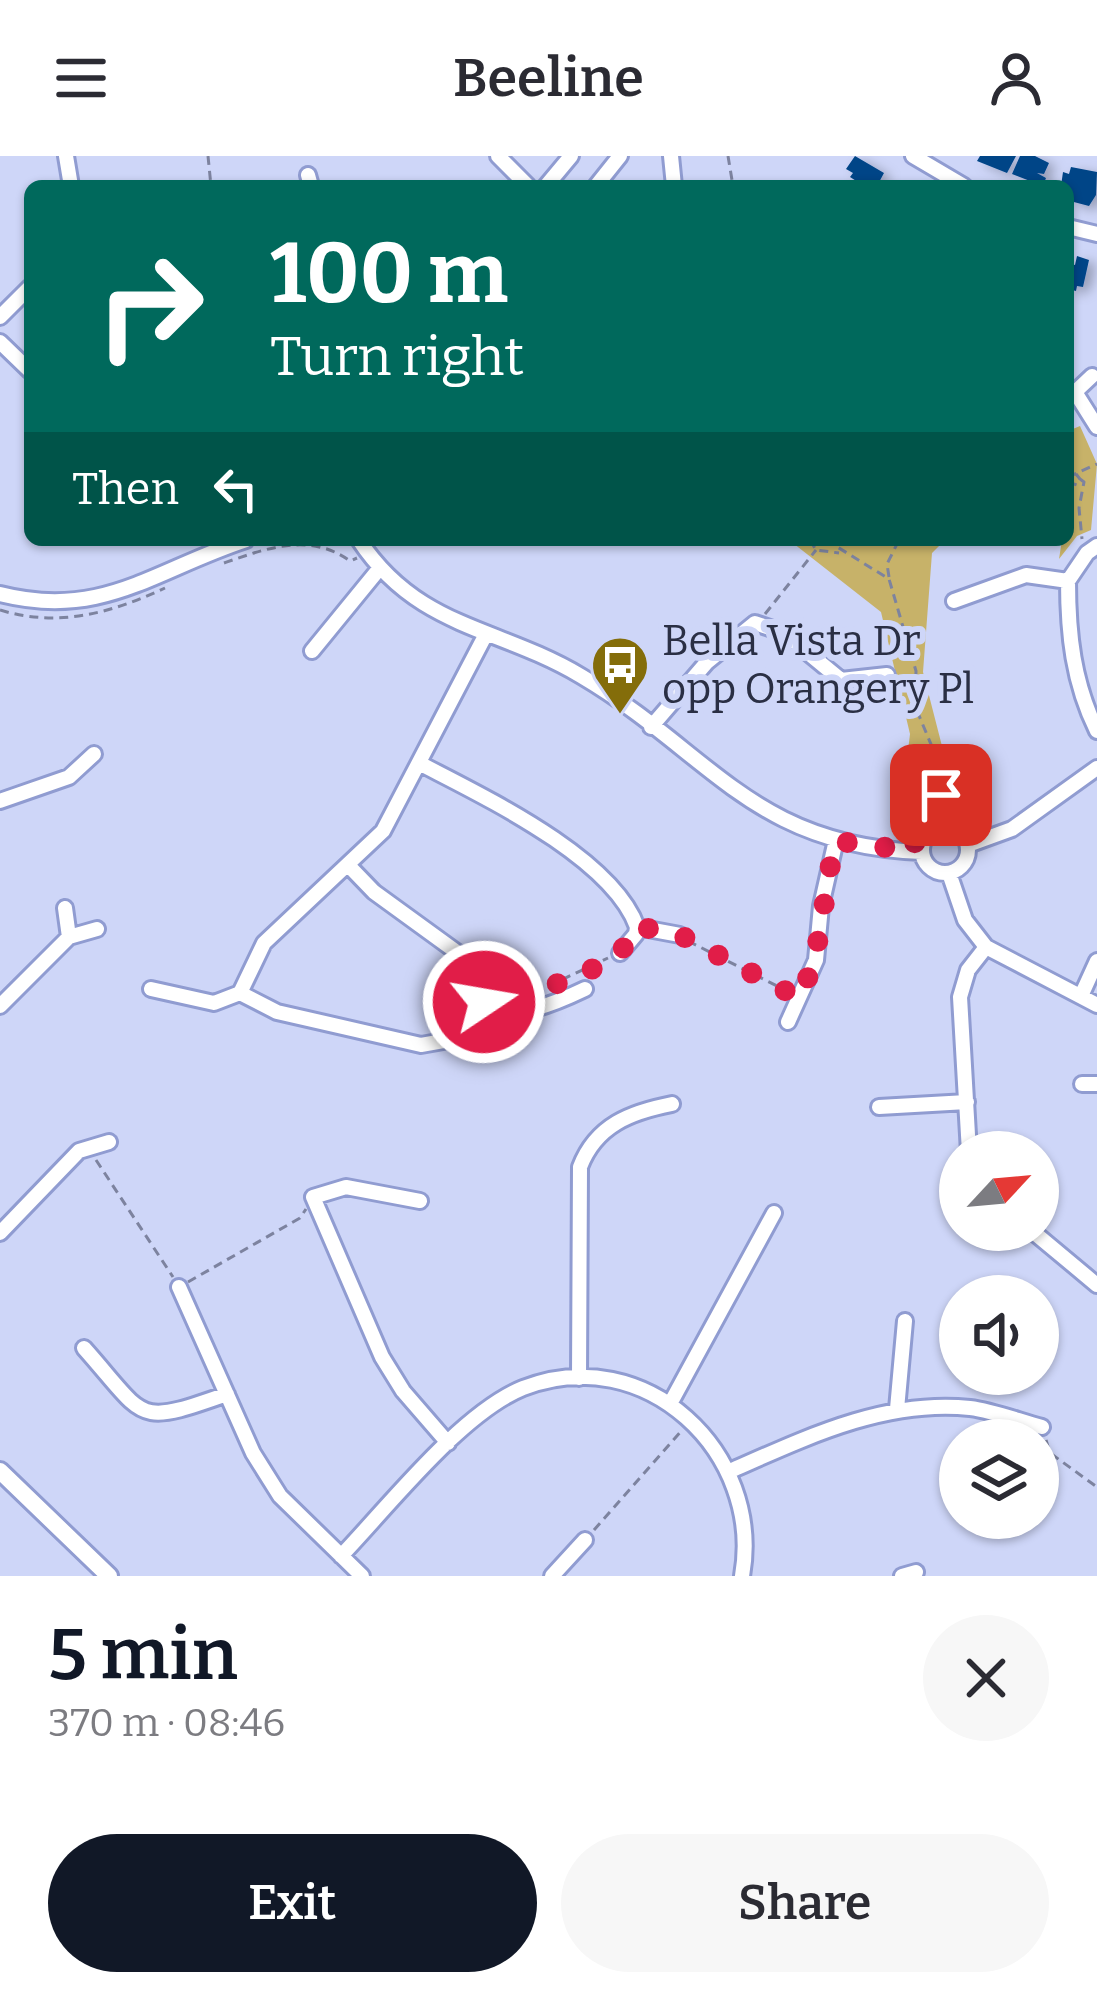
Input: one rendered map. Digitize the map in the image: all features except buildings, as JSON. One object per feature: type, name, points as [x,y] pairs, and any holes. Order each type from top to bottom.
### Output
[{"type":"main road","points":[[0,1471],[109,1576]]},
{"type":"street","points":[[498,156],[522,180]]},
{"type":"street","points":[[551,180],[571,156]]},
{"type":"street","points":[[601,180],[620,156]]},
{"type":"street","points":[[913,156],[949,180]]},
{"type":"street","points":[[0,317],[24,292]]},
{"type":"street","points":[[0,342],[24,365]]},
{"type":"street","points":[[1074,390],[1092,376]]},
{"type":"street","points":[[1074,394],[1097,427]]},
{"type":"street","points":[[363,546],[379,569],[420,604],[574,672],[760,808],[836,841],[918,852],[932,869],[949,873],[964,864],[968,845],[958,831],[941,827],[926,837],[918,852]]},
{"type":"street","points":[[1095,547],[1068,581],[1070,648],[1097,731]]},
{"type":"street","points":[[0,594],[62,604],[93,600],[198,548]]},
{"type":"street","points":[[306,627],[316,644],[379,569]]},
{"type":"street","points":[[954,601],[1026,575],[1068,581]]},
{"type":"street","points":[[651,727],[707,662],[755,623],[784,633],[841,680],[886,675]]},
{"type":"street","points":[[152,989],[214,1003],[239,993],[264,943],[382,831],[486,634]]},
{"type":"street","points":[[0,801],[69,776],[94,754]]},
{"type":"street","points":[[419,763],[537,827],[611,886],[637,926],[620,953]]},
{"type":"street","points":[[968,845],[1012,830],[1097,768]]},
{"type":"street","points":[[788,1022],[816,960],[821,907],[836,841]]},
{"type":"street","points":[[239,993],[277,1012],[421,1045],[456,1036],[482,1005],[485,985],[475,963],[374,892],[348,865]]},
{"type":"street","points":[[949,873],[965,920],[986,946],[1097,1005]]},
{"type":"street","points":[[64,908],[69,938]]},
{"type":"street","points":[[637,926],[680,935]]},
{"type":"street","points":[[0,1006],[69,938],[97,929]]},
{"type":"street","points":[[968,1131],[960,997],[968,970],[986,946]]},
{"type":"street","points":[[1081,996],[1097,961]]},
{"type":"street","points":[[482,1005],[500,1014],[555,1003],[585,989]]},
{"type":"street","points":[[879,1107],[967,1102]]},
{"type":"street","points":[[579,1378],[580,1167],[588,1146],[607,1127],[641,1111],[672,1104]]},
{"type":"street","points":[[0,1233],[79,1151],[101,1145]]},
{"type":"street","points":[[420,1201],[346,1187],[313,1197],[382,1358],[403,1391],[448,1443]]},
{"type":"street","points":[[670,1404],[774,1214]]},
{"type":"street","points":[[1056,1251],[1097,1285]]},
{"type":"street","points":[[179,1287],[253,1453],[280,1496],[362,1576]]},
{"type":"street","points":[[897,1409],[905,1321]]},
{"type":"street","points":[[84,1348],[139,1409],[152,1415],[170,1414],[227,1394]]},
{"type":"street","points":[[341,1556],[448,1443],[494,1403],[526,1387],[579,1378],[620,1382],[670,1404],[691,1421],[730,1471],[745,1525],[748,1575]]},
{"type":"street","points":[[730,1471],[814,1434],[897,1409],[970,1408],[1012,1419]]},
{"type":"street","points":[[553,1576],[585,1540]]},
{"type":"path","points":[[1095,547],[1082,539],[1080,491],[1084,487],[1075,473],[1097,464]]},
{"type":"path","points":[[1074,484],[1080,479]]},
{"type":"path","points":[[223,563],[290,546]]},
{"type":"path","points":[[324,546],[355,560]]},
{"type":"path","points":[[814,546],[816,550]]},
{"type":"path","points":[[834,546],[889,579]]},
{"type":"path","points":[[896,546],[886,564],[916,671],[915,706],[938,761],[941,795],[917,818],[918,852]]},
{"type":"path","points":[[816,550],[843,553]]},
{"type":"path","points":[[755,623],[816,550]]},
{"type":"path","points":[[871,567],[886,564]]},
{"type":"path","points":[[0,610],[40,619],[98,614],[163,589]]},
{"type":"path","points":[[680,935],[799,998]]},
{"type":"path","points":[[482,1005],[527,996],[620,953]]},
{"type":"path","points":[[101,1145],[96,1162],[179,1287],[300,1218],[313,1197]]},
{"type":"path","points":[[585,1540],[691,1421]]},
{"type":"path","points":[[1059,1460],[1097,1487]]},
{"type":"shaded area","points":[[1080,426],[1097,464],[1091,530],[1074,540],[1074,428]]},
{"type":"shaded area","points":[[797,546],[939,546],[932,553],[923,672],[962,824],[937,821],[898,835],[910,734],[881,612]]},
{"type":"place","name":"Bella Vista Dr opp Orangery Pl","points":[[620,716]]},
{"type":"route","points":[[484,1002],[527,996],[593,968],[620,953],[637,926],[680,935],[799,998],[816,960],[824,889],[836,841],[914,851],[917,818],[941,795]]}]
